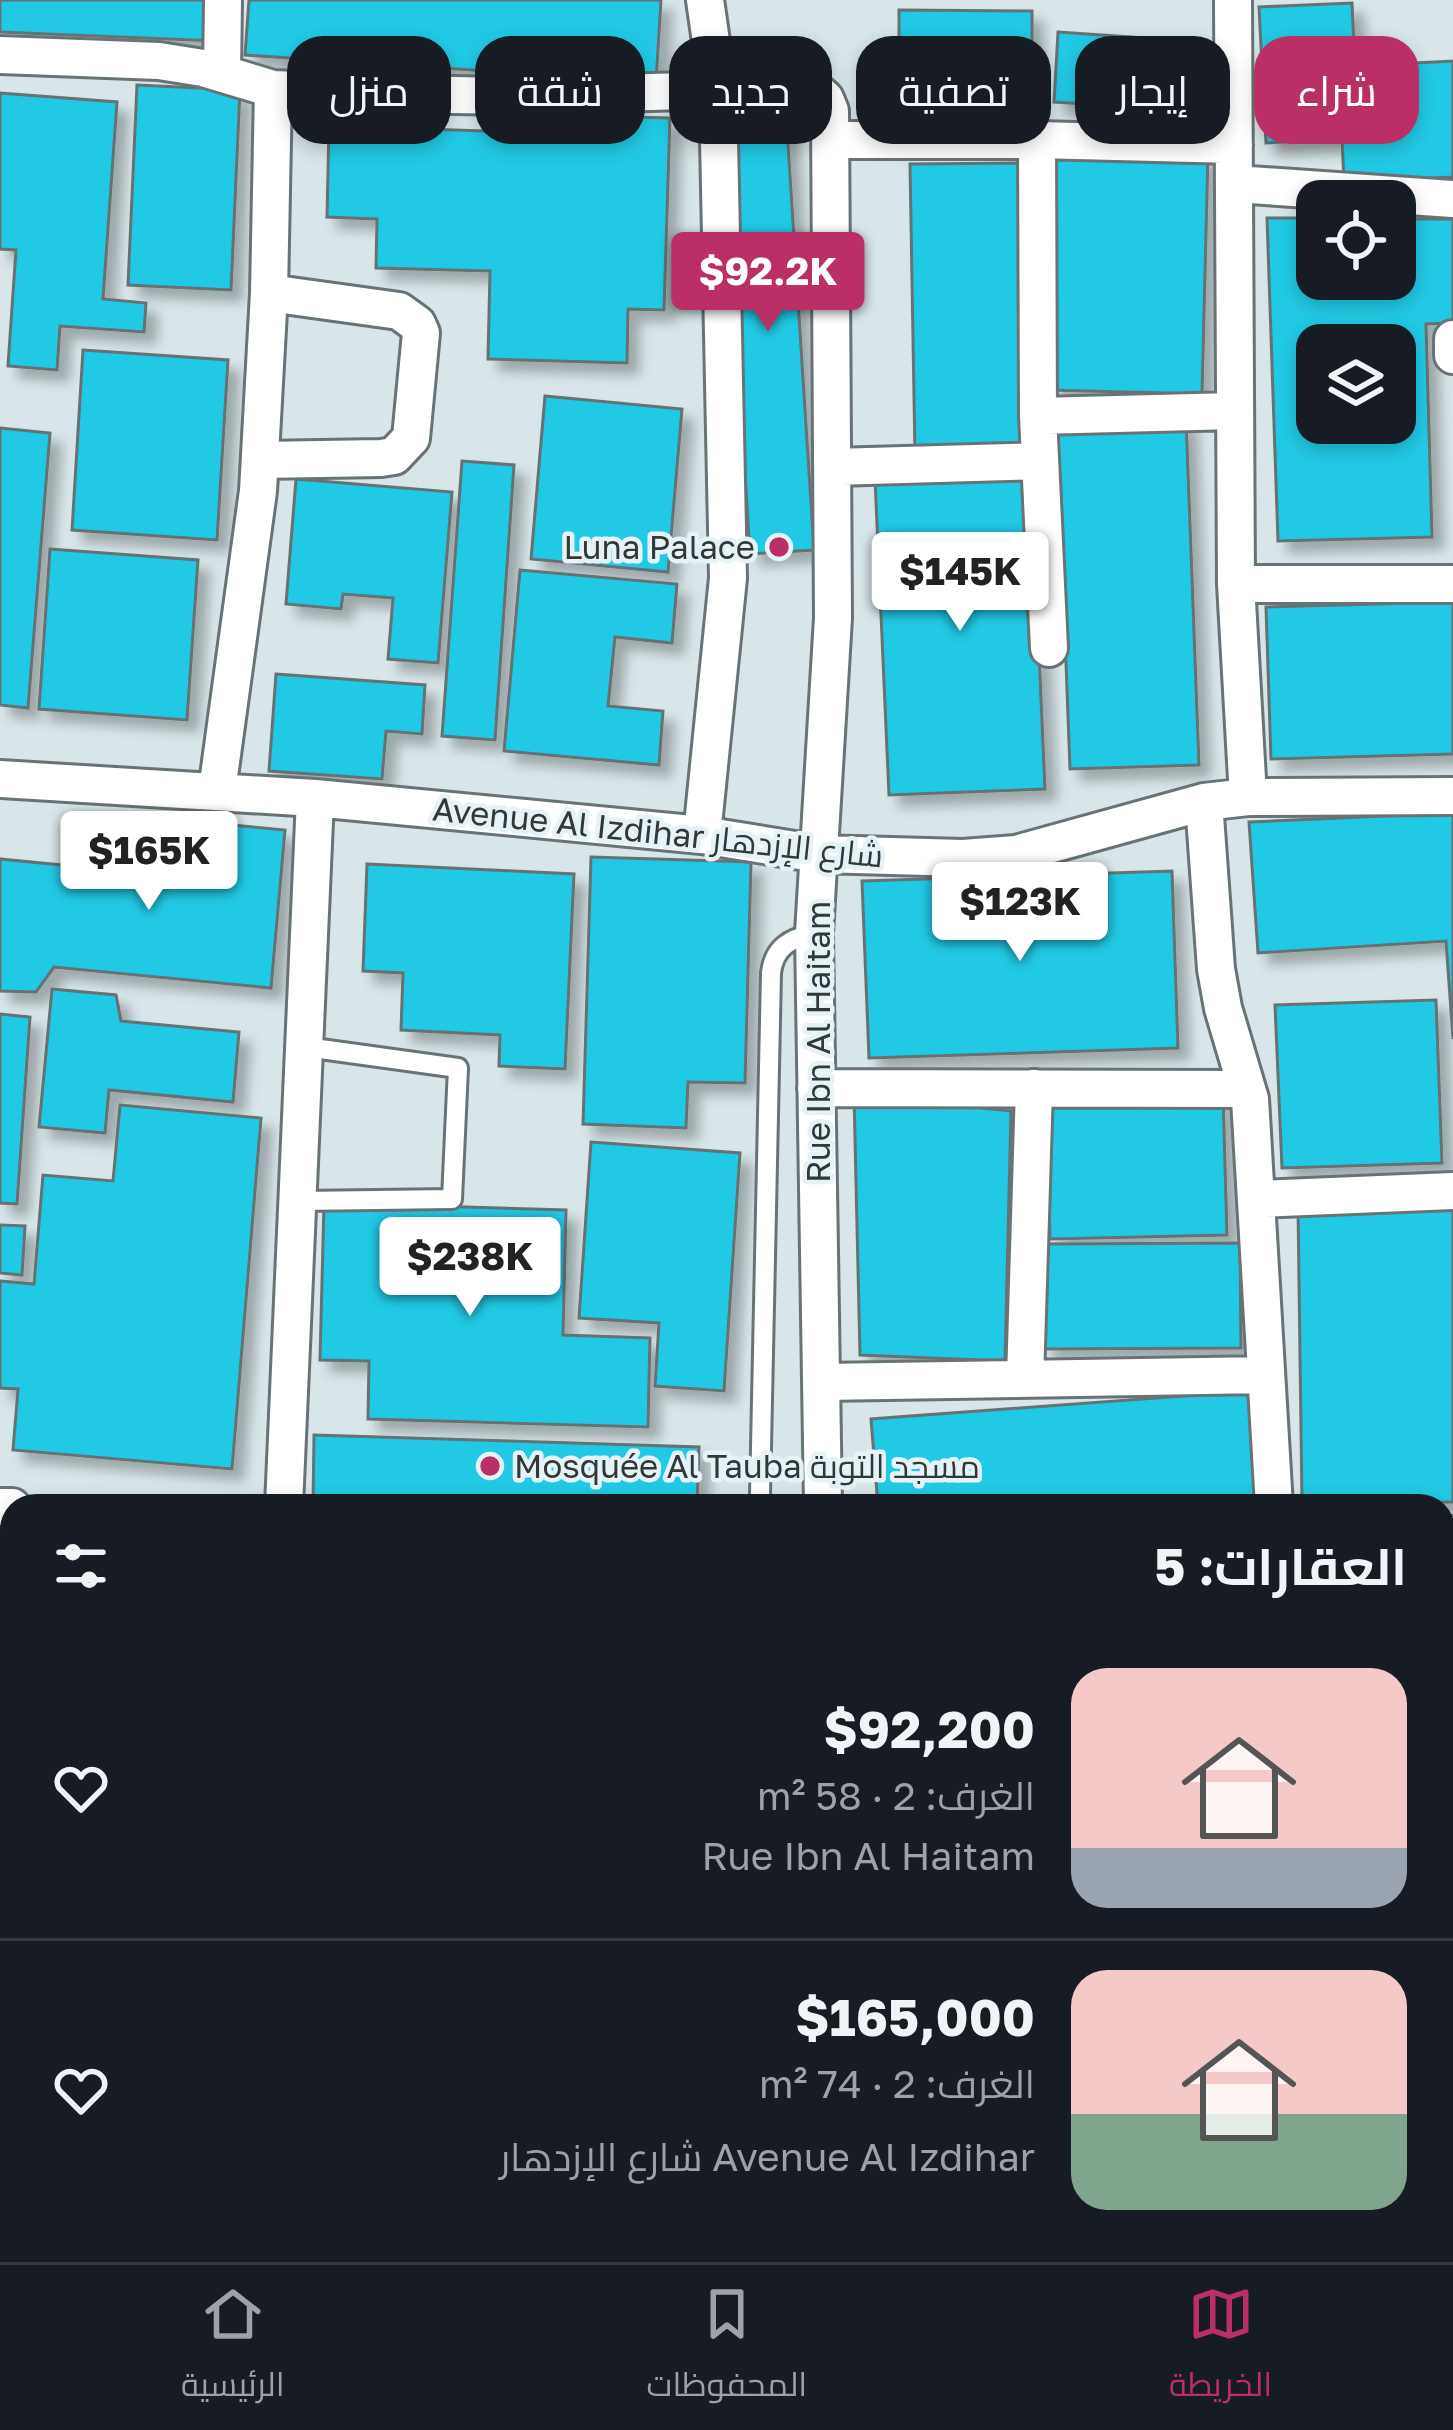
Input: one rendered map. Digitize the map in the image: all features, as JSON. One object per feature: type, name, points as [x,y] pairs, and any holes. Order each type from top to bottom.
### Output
[{"type":"street","points":[[222,73],[223,0]]},
{"type":"street","points":[[705,0],[710,36]]},
{"type":"street","points":[[1233,0],[1236,584],[1248,796]]},
{"type":"street","points":[[0,55],[159,61],[273,89],[454,96],[669,91]]},
{"type":"street","points":[[217,791],[250,566],[260,460],[273,89]]},
{"type":"street","points":[[1051,140],[1234,145]]},
{"type":"street","points":[[702,835],[728,578],[719,144]]},
{"type":"street","name":"Rue Ibn Al Haitam","points":[[823,1494],[814,933],[831,687],[831,144]]},
{"type":"street","points":[[1037,144],[1038,416],[1048,648]]},
{"type":"street","points":[[1235,184],[1453,199]]},
{"type":"street","points":[[260,460],[381,458],[405,448],[411,438],[421,333],[399,311],[269,293]]},
{"type":"street","points":[[1453,339],[1453,355]]},
{"type":"street","points":[[1038,416],[1235,411]]},
{"type":"street","points":[[833,467],[1040,461]]},
{"type":"street","points":[[1236,584],[1453,584]]},
{"type":"street","name":"Avenue Al Izdihar شارع الإزدهار","points":[[0,779],[315,798],[702,835],[819,854],[963,859],[1016,854],[1204,802],[1248,796],[1453,796]]},
{"type":"street","points":[[285,1494],[315,798]]},
{"type":"street","points":[[1204,802],[1216,969],[1247,1088],[1273,1494]]},
{"type":"street","points":[[816,1088],[1247,1088]]},
{"type":"street","points":[[1025,1379],[1034,1088]]},
{"type":"street","points":[[1256,1199],[1453,1191]]},
{"type":"street","points":[[822,1382],[1266,1375]]},
{"type":"lane","points":[[760,1494],[773,960],[784,944],[814,933]]},
{"type":"lane","points":[[300,1201],[452,1199],[458,1068],[306,1047]]},
{"type":"building","points":[[0,0],[218,0],[217,41],[0,32]]},
{"type":"building","points":[[249,0],[661,0],[656,82],[645,81],[645,36],[475,36],[475,70],[451,69],[451,36],[287,36],[287,58],[245,55]]},
{"type":"building","points":[[1352,3],[1354,36],[1260,36],[1259,7]]},
{"type":"building","points":[[899,10],[1032,11],[1032,36],[899,36]]},
{"type":"building","points":[[1058,32],[1116,36],[1075,36],[1075,103],[1054,102]]},
{"type":"building","points":[[1453,61],[1453,177],[1344,180],[1342,144],[1419,144],[1419,63]]},
{"type":"building","points":[[137,85],[240,90],[231,290],[128,285]]},
{"type":"building","points":[[0,93],[117,102],[103,299],[146,303],[144,332],[60,326],[57,370],[8,366],[16,250],[0,249]]},
{"type":"building","points":[[645,117],[669,118],[664,310],[628,309],[627,363],[488,359],[490,271],[376,268],[377,219],[327,217],[329,144],[451,144],[451,130],[475,131],[475,144],[645,144]]},
{"type":"building","points":[[725,144],[788,144],[814,550],[750,554]]},
{"type":"building","points":[[1055,150],[1208,154],[1202,394],[1049,390]]},
{"type":"building","points":[[1018,163],[1023,452],[915,454],[910,164]]},
{"type":"building","points":[[1267,218],[1296,218],[1296,300],[1416,300],[1416,219],[1453,219],[1453,323],[1426,324],[1432,537],[1278,541]]},
{"type":"building","points":[[83,350],[228,360],[217,540],[72,530]]},
{"type":"building","points":[[545,396],[682,409],[668,572],[531,559]]},
{"type":"building","points":[[1186,418],[1199,765],[1070,769],[1057,423]]},
{"type":"building","points":[[0,428],[50,433],[28,708],[0,705]]},
{"type":"building","points":[[462,461],[514,465],[495,740],[442,736]]},
{"type":"building","points":[[1031,473],[1045,789],[889,795],[875,479]]},
{"type":"building","points":[[296,479],[452,492],[438,663],[388,659],[393,598],[343,594],[341,609],[286,604]]},
{"type":"building","points":[[50,549],[198,560],[187,720],[39,709]]},
{"type":"building","points":[[520,570],[677,584],[672,643],[615,637],[608,706],[663,711],[659,765],[504,751]]},
{"type":"building","points":[[1453,602],[1453,754],[1271,759],[1266,607]]},
{"type":"building","points":[[276,674],[425,685],[422,734],[386,731],[382,779],[269,771]]},
{"type":"building","points":[[1453,813],[1453,1039],[1446,941],[1258,953],[1249,822]]},
{"type":"building","points":[[179,820],[285,830],[271,988],[54,967],[36,992],[0,991],[0,859],[174,876]]},
{"type":"building","points":[[591,857],[751,862],[745,1083],[688,1082],[686,1128],[583,1124]]},
{"type":"building","points":[[367,864],[574,874],[565,1069],[499,1066],[500,1035],[401,1030],[403,973],[363,971]]},
{"type":"building","points":[[1172,871],[1178,1048],[869,1058],[862,881]]},
{"type":"building","points":[[52,989],[116,995],[121,1021],[239,1032],[233,1102],[109,1090],[105,1133],[39,1127]]},
{"type":"building","points":[[1436,1000],[1442,1163],[1282,1168],[1275,1005]]},
{"type":"building","points":[[0,1014],[30,1017],[17,1204],[0,1203]]},
{"type":"building","points":[[1223,1094],[1227,1235],[1050,1239],[1046,1098]]},
{"type":"building","points":[[854,1095],[1011,1111],[1005,1361],[860,1355]]},
{"type":"building","points":[[120,1105],[261,1118],[232,1469],[13,1450],[18,1389],[0,1388],[0,1281],[34,1284],[43,1175],[113,1181]]},
{"type":"building","points":[[591,1142],[740,1153],[724,1391],[655,1386],[659,1323],[579,1318]]},
{"type":"building","points":[[324,1203],[566,1210],[563,1335],[650,1338],[648,1427],[368,1419],[369,1361],[320,1360]]},
{"type":"building","points":[[1453,1205],[1453,1494],[1302,1494],[1298,1206]]},
{"type":"building","points":[[0,1225],[25,1226],[22,1275],[0,1273]]},
{"type":"building","points":[[1240,1243],[1241,1348],[1043,1349],[1042,1244]]},
{"type":"building","points":[[1251,1391],[1259,1494],[877,1494],[871,1419]]},
{"type":"building","points":[[314,1435],[699,1447],[697,1494],[313,1494]]},
{"type":"place","name":"Luna Palace","points":[[779,547]]},
{"type":"place","name":"Mosquée Al Tauba مسجد التوبة","points":[[490,1466]]}]
